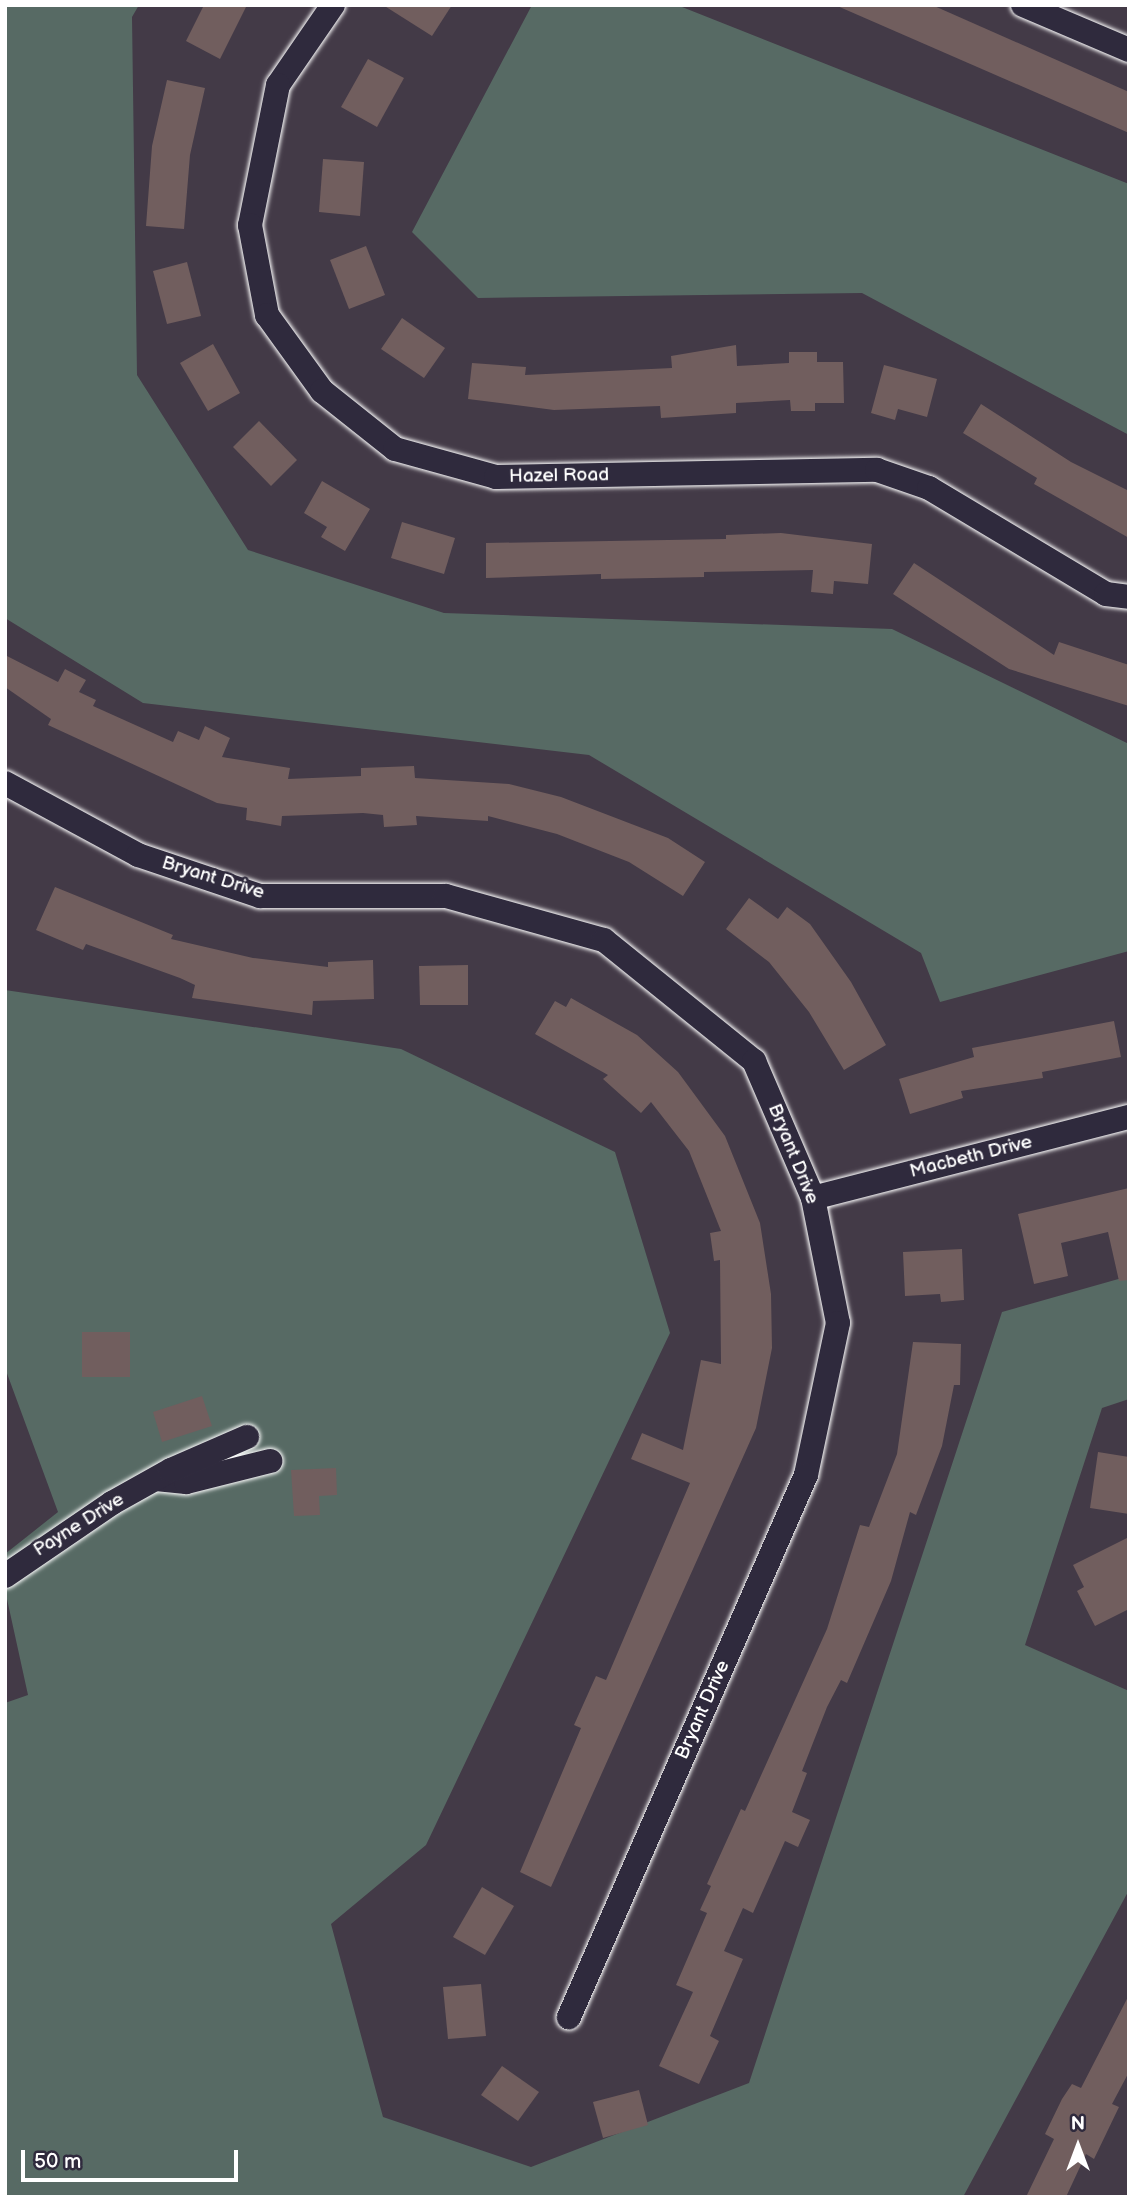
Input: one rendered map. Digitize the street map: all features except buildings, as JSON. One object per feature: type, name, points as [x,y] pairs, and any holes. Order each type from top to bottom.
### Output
[{"type":"street","name":"Hazel Road","points":[[332,5],[278,85],[250,225],[267,315],[322,391],[395,449],[496,477],[877,470],[929,488],[1106,594],[1129,597]]},
{"type":"street","points":[[1023,5],[1129,50]]},
{"type":"street","name":"Bryant Drive","points":[[5,783],[138,855],[260,896],[446,896],[604,940],[754,1061],[813,1198],[838,1323],[806,1475],[569,2017]]},
{"type":"street","name":"Macbeth Drive","points":[[813,1198],[1129,1117]]},
{"type":"street","name":"Payne Drive","points":[[5,1576],[61,1535],[156,1479],[247,1437]]},
{"type":"street","points":[[156,1479],[186,1482],[270,1461]]},
{"type":"green space","points":[[5,5],[139,5],[132,17],[137,375],[248,550],[444,613],[892,629],[1129,744],[1129,951],[940,1002],[921,953],[589,755],[143,703],[5,618]]},
{"type":"green space","points":[[532,5],[677,5],[1129,184],[1129,435],[862,293],[478,298],[412,232]]},
{"type":"green space","points":[[5,990],[401,1049],[615,1152],[670,1333],[426,1845],[331,1924],[383,2117],[531,2167],[749,2083],[1002,1312],[1129,1276],[1129,1399],[1102,1408],[1025,1645],[1129,1691],[1129,1890],[963,2197],[5,2197],[5,1703],[28,1695],[5,1590],[5,1554],[58,1512],[5,1368]]}]
